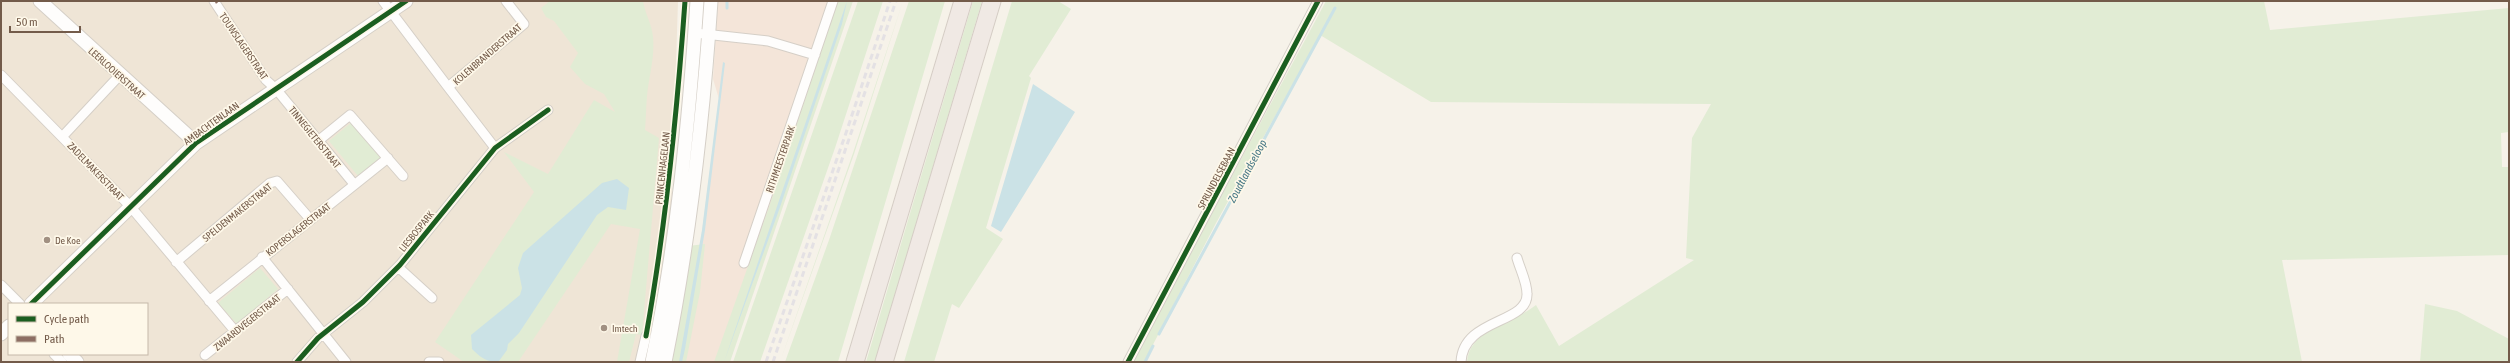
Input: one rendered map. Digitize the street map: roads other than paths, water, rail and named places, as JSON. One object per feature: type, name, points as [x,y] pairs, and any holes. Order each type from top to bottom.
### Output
[{"type":"highway","points":[[856,362],[963,1]]},
{"type":"highway","points":[[884,362],[992,1]]},
{"type":"main road","name":"LEERLOOIERSTRAAT","points":[[40,1],[120,76],[196,143]]},
{"type":"main road","name":"AMBACHTENLAAN","points":[[32,303],[196,143],[391,13],[406,1]]},
{"type":"main road","name":"PRINCENHAGELAAN","points":[[652,362],[676,233],[697,1]]},
{"type":"main road","points":[[665,362],[685,246],[709,35],[711,1]]},
{"type":"street","name":"TOUWSLAGERSTRAAT","points":[[214,1],[266,80],[276,89]]},
{"type":"street","name":"KOLENBRANDERSTRAAT","points":[[383,1],[495,148]]},
{"type":"street","name":"KOLENBRANDERSTRAAT","points":[[448,87],[524,24],[506,1]]},
{"type":"street","name":"RITHMEESTERPARK","points":[[744,263],[833,1]]},
{"type":"street","name":"SPRUNDELSEBAAN","points":[[1128,362],[1318,1]]},
{"type":"street","points":[[695,33],[768,40],[815,55]]},
{"type":"street","name":"ZADELMAKERSTRAAT","points":[[1,75],[130,206]]},
{"type":"street","name":"ZADELMAKERSTRAAT","points":[[62,137],[120,76]]},
{"type":"street","name":"TINNEGIETERSTRAAT","points":[[276,89],[354,184]]},
{"type":"street","name":"LIESBOSPARK","points":[[297,362],[324,334],[363,302],[398,267],[495,148],[548,110]]},
{"type":"street","points":[[318,141],[350,115],[403,176]]},
{"type":"street","name":"KOPERSLAGERSTRAAT","points":[[209,301],[262,257],[388,158]]},
{"type":"street","name":"SPELDENMAKERSTRAAT","points":[[176,262],[270,183],[278,181],[310,219]]},
{"type":"street","points":[[130,206],[235,332]]},
{"type":"street","name":"ZWAARDVEGERSTRAAT","points":[[262,257],[324,334]]},
{"type":"street","points":[[1461,362],[1464,348],[1472,336],[1514,314],[1526,300],[1527,290],[1517,258]]},
{"type":"street","name":"LIESBOSPARK","points":[[398,267],[432,298]]},
{"type":"street","points":[[1,285],[19,303]]},
{"type":"street","name":"ZWAARDVEGERSTRAAT","points":[[205,355],[288,289]]},
{"type":"street","points":[[324,334],[346,362]]},
{"type":"street","points":[[640,362],[646,336]]},
{"type":"street","points":[[429,362],[439,362]]},
{"type":"water","points":[[847,1],[842,24],[779,210],[724,362]]},
{"type":"water","points":[[723,62],[725,63],[705,230],[685,349],[682,362],[679,362],[702,230]]},
{"type":"water","points":[[1033,84],[1075,112],[1001,232],[991,226]]},
{"type":"water","points":[[617,179],[629,188],[626,210],[608,207],[597,215],[519,333],[508,344],[507,350],[499,361],[487,360],[478,355],[472,349],[471,335],[520,295],[522,288],[518,268],[523,253],[602,183]]},
{"type":"waterway","points":[[727,1],[727,8]]},
{"type":"waterway","name":"Zoudtlandseloop","points":[[1159,334],[1335,8]]},
{"type":"waterway","name":"Zoudtlandseloop","points":[[1145,362],[1153,346]]},
{"type":"railway","points":[[766,362],[847,130],[890,1]]},
{"type":"railway","points":[[773,362],[896,1]]},
{"type":"place","name":"De Koe","points":[[47,240]]},
{"type":"place","name":"Imtech","points":[[604,328]]}]
